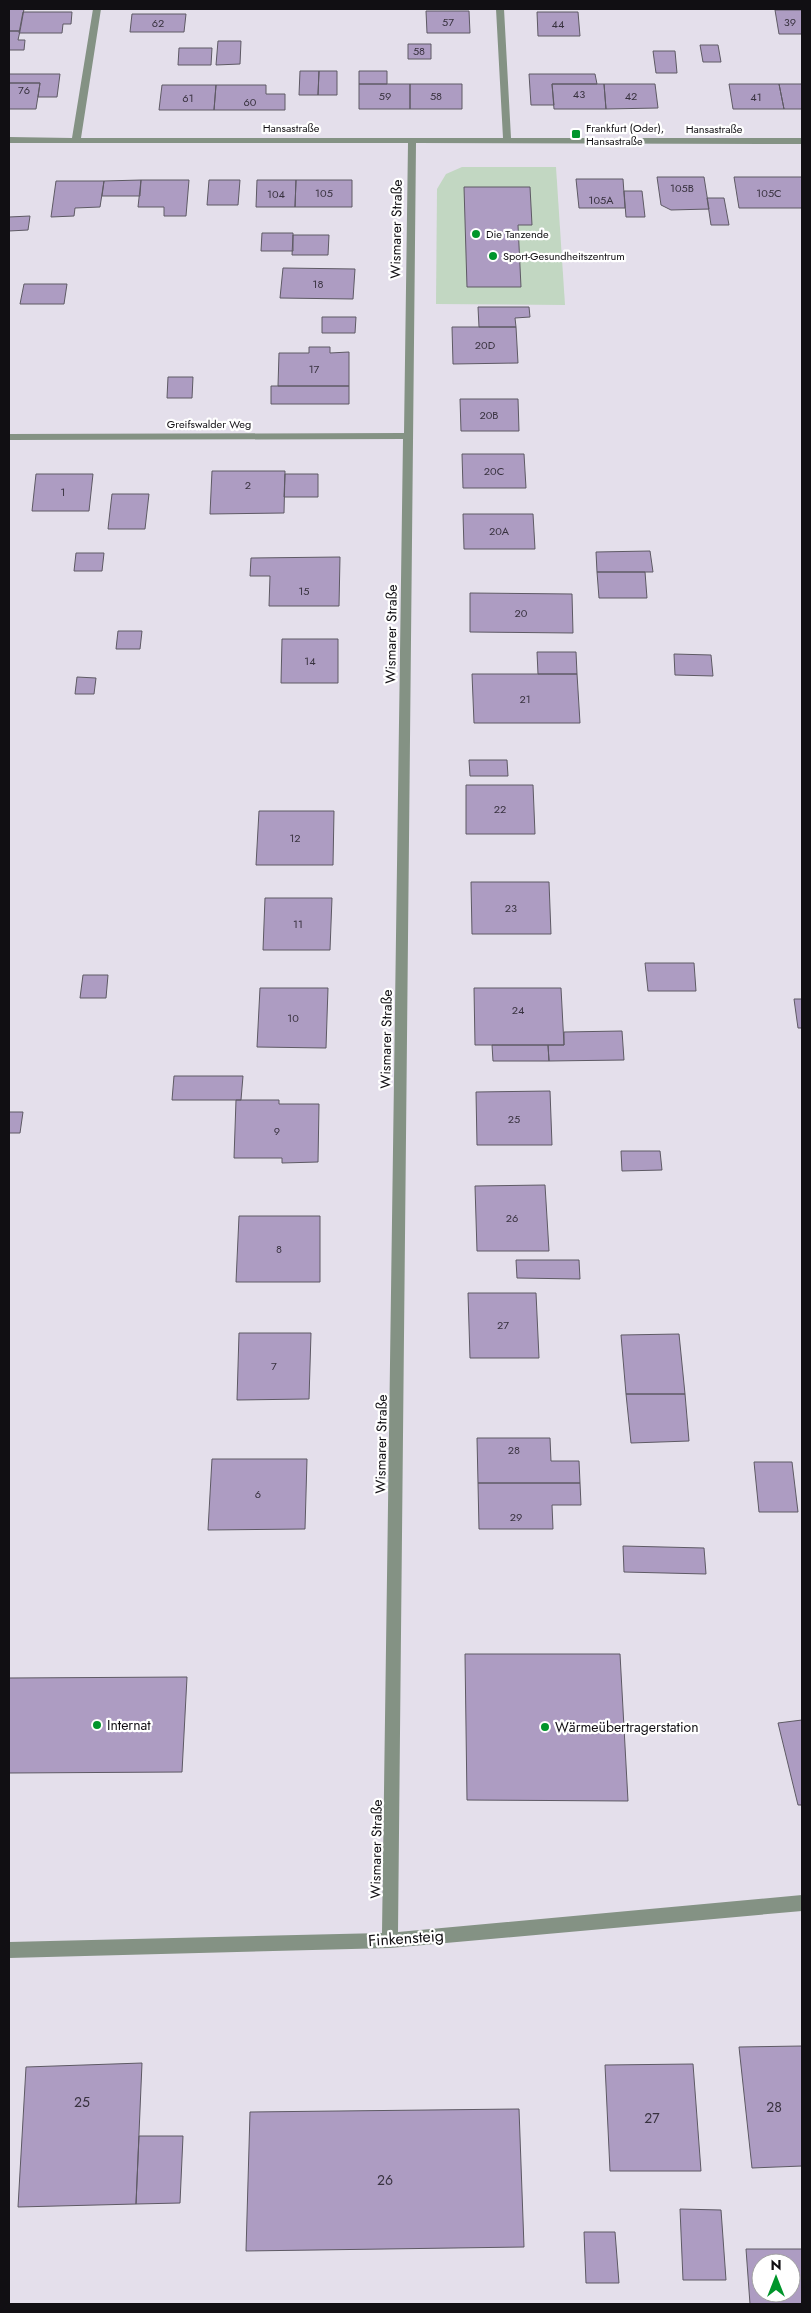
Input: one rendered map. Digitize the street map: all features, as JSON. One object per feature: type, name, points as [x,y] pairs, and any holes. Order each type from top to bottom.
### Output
[{"type":"street","points":[[76,140],[97,9]]},
{"type":"street","points":[[500,9],[507,139]]},
{"type":"street","name":"Wismarer Straße","points":[[390,1940],[412,139]]},
{"type":"street","name":"Hansastraße","points":[[9,140],[802,140]]},
{"type":"street","name":"Greifswalder Weg","points":[[9,437],[409,436]]},
{"type":"street","name":"Finkensteig","points":[[9,1950],[390,1940],[802,1903]]},
{"type":"green space","points":[[462,167],[556,167],[565,305],[436,304],[437,189],[446,174]]},
{"type":"building","points":[[9,9],[24,9],[20,31],[9,31]]},
{"type":"building","points":[[775,10],[802,10],[802,34],[779,34]]},
{"type":"building","points":[[426,11],[469,11],[470,33],[427,33]]},
{"type":"building","points":[[23,12],[72,12],[71,24],[63,24],[62,33],[19,33]]},
{"type":"building","points":[[537,12],[578,12],[580,36],[538,36]]},
{"type":"building","points":[[132,14],[186,14],[184,32],[130,32]]},
{"type":"building","points":[[9,31],[20,31],[18,40],[25,40],[24,50],[9,50]]},
{"type":"building","points":[[218,41],[241,41],[240,64],[216,65]]},
{"type":"building","points":[[408,44],[431,44],[431,59],[408,59]]},
{"type":"building","points":[[700,45],[718,45],[721,62],[703,62]]},
{"type":"building","points":[[179,48],[212,48],[211,65],[178,65]]},
{"type":"building","points":[[653,51],[675,51],[677,73],[656,73]]},
{"type":"building","points":[[300,71],[319,71],[318,95],[299,95]]},
{"type":"building","points":[[319,71],[337,71],[337,95],[318,95]]},
{"type":"building","points":[[359,71],[387,71],[387,84],[359,84]]},
{"type":"building","points":[[9,74],[60,74],[57,97],[38,97],[40,83],[9,83]]},
{"type":"building","points":[[529,74],[595,74],[597,84],[552,84],[554,105],[531,105]]},
{"type":"building","points":[[9,83],[40,83],[36,109],[9,109]]},
{"type":"building","points":[[359,84],[410,84],[410,109],[359,109]]},
{"type":"building","points":[[410,84],[462,84],[462,109],[410,109]]},
{"type":"building","points":[[552,84],[604,84],[606,109],[554,109]]},
{"type":"building","points":[[604,84],[655,84],[658,108],[606,109]]},
{"type":"building","points":[[729,84],[779,84],[784,109],[733,109]]},
{"type":"building","points":[[779,84],[802,84],[802,109],[784,109]]},
{"type":"building","points":[[162,85],[216,85],[214,110],[159,110]]},
{"type":"building","points":[[216,85],[266,85],[266,94],[285,94],[285,110],[214,110]]},
{"type":"building","points":[[657,177],[704,177],[709,209],[671,210],[661,205]]},
{"type":"building","points":[[734,177],[802,177],[802,208],[739,208]]},
{"type":"building","points":[[576,179],[623,179],[625,208],[579,208]]},
{"type":"building","points":[[141,180],[189,180],[186,216],[164,216],[164,207],[138,207]]},
{"type":"building","points":[[141,180],[140,196],[102,196],[104,181]]},
{"type":"building","points":[[209,180],[240,180],[238,205],[207,205]]},
{"type":"building","points":[[257,180],[296,180],[295,207],[256,207]]},
{"type":"building","points":[[296,180],[352,180],[352,207],[295,207]]},
{"type":"building","points":[[56,181],[104,181],[100,207],[75,208],[74,216],[51,217]]},
{"type":"building","name":"Sport-Gesundheitszentrum","points":[[464,187],[530,187],[532,225],[518,225],[521,287],[467,287]]},
{"type":"building","points":[[624,191],[642,191],[645,217],[626,217]]},
{"type":"building","points":[[707,198],[724,198],[729,225],[711,225]]},
{"type":"building","points":[[30,216],[28,230],[9,231],[9,217]]},
{"type":"building","points":[[262,233],[293,233],[293,251],[261,251]]},
{"type":"building","points":[[293,235],[329,235],[328,255],[292,255]]},
{"type":"building","points":[[283,268],[355,269],[353,299],[280,298]]},
{"type":"building","points":[[24,284],[67,284],[64,304],[20,304]]},
{"type":"building","points":[[478,307],[529,307],[530,317],[515,318],[516,327],[479,327]]},
{"type":"building","points":[[322,317],[356,317],[355,333],[322,333]]},
{"type":"building","points":[[452,327],[516,327],[518,363],[453,364]]},
{"type":"building","points":[[309,347],[330,347],[330,353],[349,352],[349,386],[278,386],[279,353],[309,353]]},
{"type":"building","points":[[168,377],[193,377],[192,398],[167,398]]},
{"type":"building","points":[[271,386],[349,386],[349,404],[271,404]]},
{"type":"building","points":[[460,399],[518,399],[519,431],[461,431]]},
{"type":"building","points":[[462,454],[524,454],[526,488],[463,488]]},
{"type":"building","points":[[212,471],[285,471],[284,513],[210,514]]},
{"type":"building","points":[[36,474],[93,474],[89,511],[32,511]]},
{"type":"building","points":[[285,474],[318,474],[318,497],[284,497]]},
{"type":"building","points":[[112,494],[149,494],[145,529],[108,529]]},
{"type":"building","points":[[463,514],[533,514],[535,549],[464,549]]},
{"type":"building","points":[[650,551],[653,572],[597,572],[596,552]]},
{"type":"building","points":[[76,553],[104,553],[102,571],[74,571]]},
{"type":"building","points":[[340,557],[339,606],[269,606],[270,576],[250,576],[251,558]]},
{"type":"building","points":[[597,572],[645,572],[647,598],[599,598]]},
{"type":"building","points":[[470,593],[572,594],[573,633],[470,632]]},
{"type":"building","points":[[118,631],[142,631],[140,649],[116,649]]},
{"type":"building","points":[[282,639],[338,639],[338,683],[281,683]]},
{"type":"building","points":[[537,652],[576,652],[577,674],[538,674]]},
{"type":"building","points":[[674,654],[711,655],[713,676],[675,675]]},
{"type":"building","points":[[472,674],[577,674],[580,723],[474,723]]},
{"type":"building","points":[[77,677],[96,678],[94,694],[75,694]]},
{"type":"building","points":[[469,760],[507,760],[508,776],[470,776]]},
{"type":"building","points":[[466,785],[533,785],[535,834],[466,834]]},
{"type":"building","points":[[259,811],[334,811],[333,865],[256,865]]},
{"type":"building","points":[[471,882],[549,882],[551,934],[472,934]]},
{"type":"building","points":[[265,898],[332,898],[330,950],[263,950]]},
{"type":"building","points":[[645,963],[694,963],[696,991],[648,991]]},
{"type":"building","points":[[83,975],[108,975],[106,998],[80,998]]},
{"type":"building","points":[[260,988],[328,988],[326,1048],[257,1047]]},
{"type":"building","points":[[474,988],[561,988],[564,1045],[475,1045]]},
{"type":"building","points":[[794,999],[802,999],[802,1028],[798,1028]]},
{"type":"building","points":[[622,1031],[624,1060],[549,1061],[548,1045],[564,1045],[564,1032]]},
{"type":"building","points":[[492,1045],[548,1045],[549,1061],[493,1061]]},
{"type":"building","points":[[174,1076],[243,1076],[241,1100],[172,1100]]},
{"type":"building","points":[[550,1091],[552,1145],[477,1145],[476,1092]]},
{"type":"building","points":[[236,1100],[279,1100],[279,1104],[319,1104],[318,1162],[282,1163],[282,1158],[234,1158]]},
{"type":"building","points":[[9,1112],[23,1112],[20,1133],[9,1133]]},
{"type":"building","points":[[621,1151],[660,1151],[662,1170],[622,1171]]},
{"type":"building","points":[[545,1185],[549,1251],[477,1251],[475,1186]]},
{"type":"building","points":[[239,1216],[320,1216],[320,1282],[236,1282]]},
{"type":"building","points":[[516,1260],[579,1260],[580,1279],[517,1278]]},
{"type":"building","points":[[468,1293],[536,1293],[539,1358],[470,1358]]},
{"type":"building","points":[[239,1333],[311,1333],[309,1399],[237,1400]]},
{"type":"building","points":[[679,1334],[685,1394],[626,1394],[621,1335]]},
{"type":"building","points":[[626,1394],[685,1394],[689,1441],[631,1443]]},
{"type":"building","points":[[477,1438],[550,1438],[551,1461],[579,1461],[580,1483],[478,1483]]},
{"type":"building","points":[[212,1459],[307,1459],[305,1529],[208,1530]]},
{"type":"building","points":[[754,1462],[792,1462],[798,1512],[759,1512]]},
{"type":"building","points":[[478,1483],[580,1483],[581,1505],[552,1505],[553,1529],[479,1529]]},
{"type":"building","points":[[623,1546],[704,1548],[706,1574],[624,1572]]},
{"type":"building","name":"Wärmeübertragerstation","points":[[465,1654],[620,1654],[628,1801],[467,1800]]},
{"type":"building","name":"Internat","points":[[187,1677],[182,1772],[9,1773],[9,1678]]},
{"type":"building","points":[[802,1720],[802,1805],[798,1805],[778,1723]]},
{"type":"building","points":[[802,2046],[802,2166],[752,2168],[739,2047]]},
{"type":"building","points":[[142,2063],[136,2204],[18,2207],[26,2067]]},
{"type":"building","points":[[693,2064],[701,2171],[610,2171],[605,2065]]},
{"type":"building","points":[[519,2109],[524,2247],[246,2251],[250,2112]]},
{"type":"building","points":[[139,2136],[183,2136],[180,2203],[136,2204]]},
{"type":"building","points":[[680,2209],[721,2210],[726,2280],[683,2280]]},
{"type":"building","points":[[584,2232],[615,2232],[619,2283],[586,2283]]},
{"type":"building","points":[[746,2249],[802,2249],[802,2304],[750,2304]]},
{"type":"place","name":"Frankfurt (Oder), Hansastraße","points":[[576,134]]},
{"type":"place","name":"Die Tanzende","points":[[476,234]]},
{"type":"place","name":"Sport-Gesundheitszentrum","points":[[493,256]]},
{"type":"place","name":"Internat","points":[[97,1725]]},
{"type":"place","name":"Wärmeübertragerstation","points":[[545,1727]]}]
